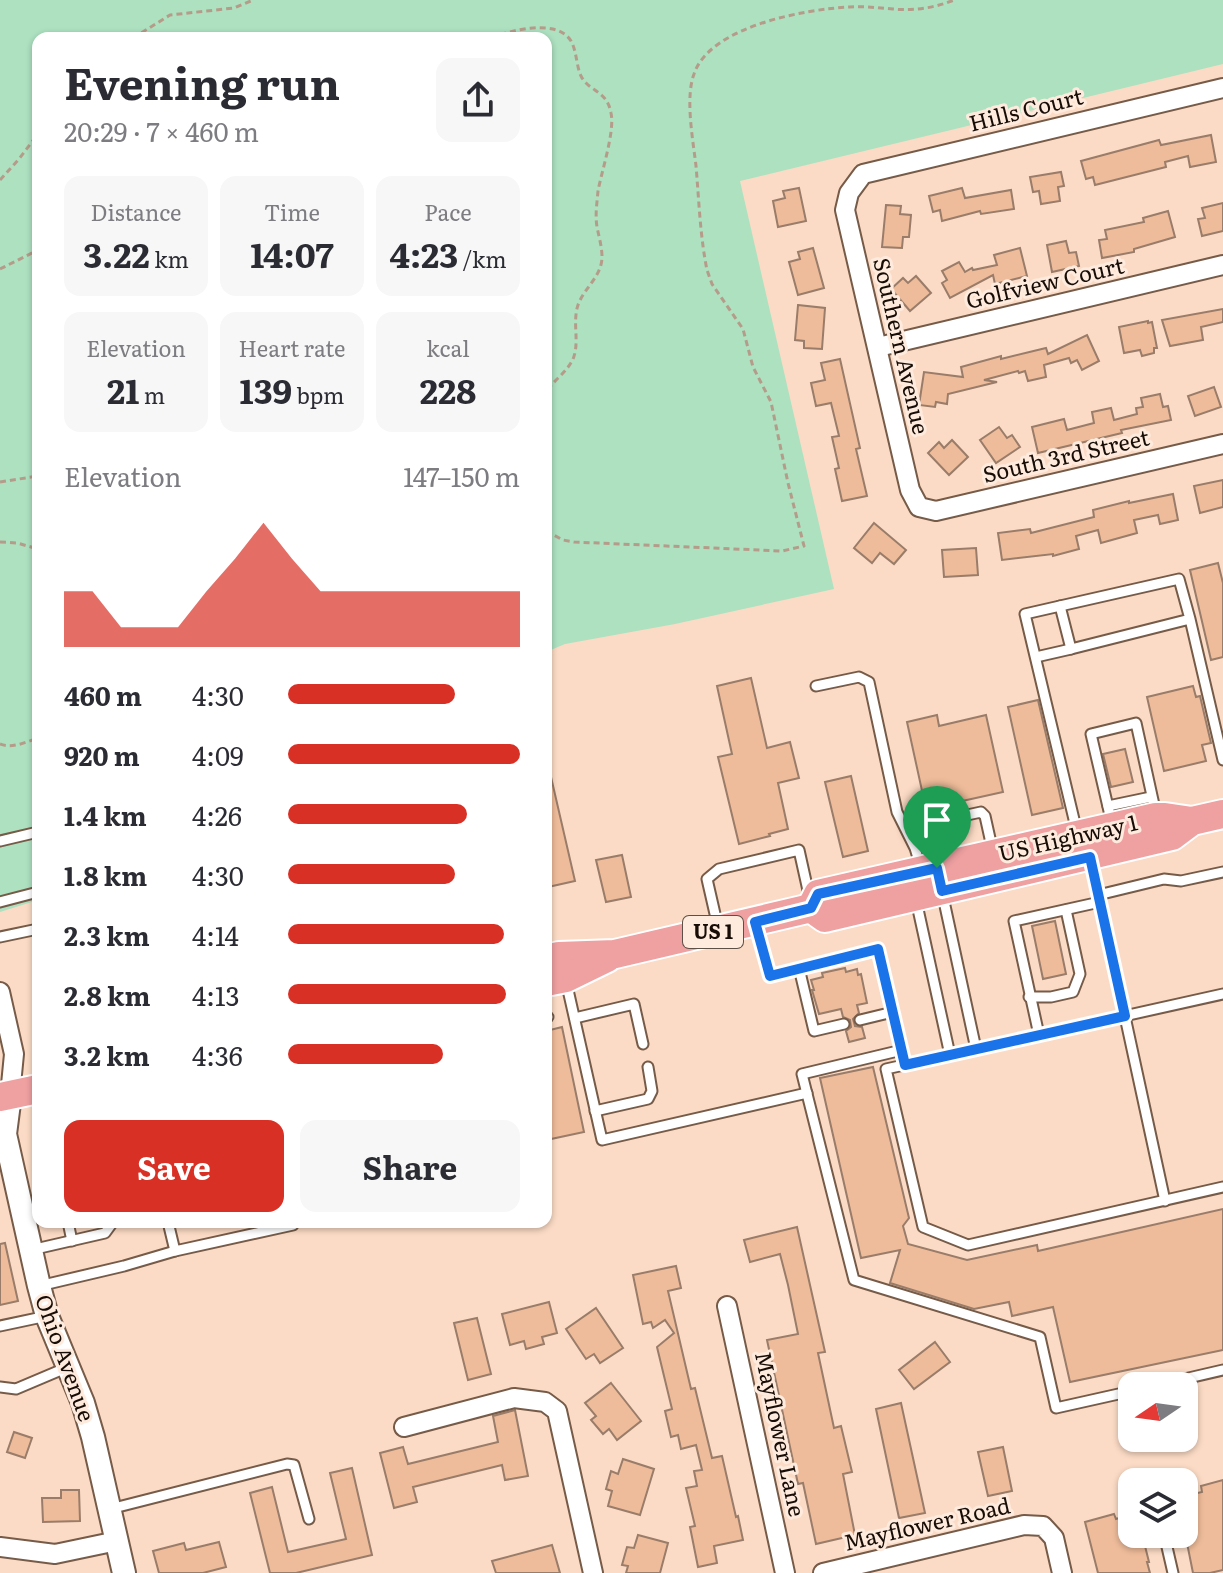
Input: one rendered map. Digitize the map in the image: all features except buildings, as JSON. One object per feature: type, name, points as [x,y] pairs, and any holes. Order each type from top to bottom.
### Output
[{"type":"main road","name":"US Highway 1","points":[[929,882],[1084,846],[1110,817],[1154,807],[1165,817],[1192,821],[1223,814]]},
{"type":"main road","name":"US Highway 1","points":[[553,973],[615,954],[811,908],[825,918],[929,882],[994,855],[1172,836],[1192,821]]},
{"type":"main road","points":[[3,1091],[32,1089]]},
{"type":"street","name":"Hills Court","points":[[849,193],[863,174],[1223,88]]},
{"type":"street","name":"Southern Avenue","points":[[849,193],[845,210],[910,490],[919,507]]},
{"type":"street","name":"Golfview Court","points":[[878,347],[1223,265]]},
{"type":"street","name":"South 3rd Street","points":[[919,507],[936,511],[1223,444]]},
{"type":"street","name":"Ohio Avenue","points":[[0,992],[14,1054],[3,1091],[5,1134],[47,1316],[83,1403],[124,1573]]},
{"type":"street","name":"Mayflower Lane","points":[[727,1306],[785,1573]]},
{"type":"street","points":[[404,1427],[514,1398],[545,1402],[557,1411],[593,1573]]},
{"type":"street","name":"Mayflower Road","points":[[823,1573],[1024,1525],[1043,1526],[1054,1538],[1062,1573]]},
{"type":"street","points":[[0,1547],[55,1554],[117,1541]]},
{"type":"lane","points":[[1165,1201],[1099,898],[1025,614],[1179,579],[1223,760]]},
{"type":"lane","points":[[1060,606],[1071,649]]},
{"type":"lane","points":[[1036,657],[1190,619]]},
{"type":"lane","points":[[816,686],[859,677],[869,682],[897,812],[929,882],[976,1049]]},
{"type":"lane","points":[[1110,817],[1091,734],[1136,723],[1154,807]]},
{"type":"lane","points":[[935,822],[981,812],[985,816],[994,855]]},
{"type":"lane","points":[[0,841],[32,833]]},
{"type":"lane","points":[[719,931],[707,879],[719,869],[799,850],[811,908]]},
{"type":"lane","points":[[1039,1035],[1014,921],[1066,910],[1164,879],[1181,881],[1223,872]]},
{"type":"lane","points":[[929,882],[950,1055]]},
{"type":"lane","points":[[0,902],[32,894]]},
{"type":"lane","points":[[1029,997],[1051,997],[1073,992],[1080,974],[1066,910]]},
{"type":"lane","points":[[755,922],[770,976],[878,949],[905,1065]]},
{"type":"lane","points":[[0,937],[32,930]]},
{"type":"lane","points":[[799,968],[814,1031],[844,1024]]},
{"type":"lane","points":[[553,973],[575,1018],[602,1140],[807,1093]]},
{"type":"lane","points":[[1223,994],[886,1069],[923,1227],[968,1245],[1223,1187]]},
{"type":"lane","points":[[575,1018],[634,1004],[643,1044]]},
{"type":"lane","points":[[860,1020],[893,1012]]},
{"type":"lane","points":[[902,1050],[802,1074],[854,1280],[1040,1337],[1056,1408],[1118,1394]]},
{"type":"lane","points":[[595,1111],[648,1099],[652,1091],[648,1067]]},
{"type":"lane","points":[[69,1228],[72,1241]]},
{"type":"lane","points":[[31,1250],[105,1233],[109,1228]]},
{"type":"lane","points":[[169,1228],[175,1251]]},
{"type":"lane","points":[[39,1286],[279,1228]]},
{"type":"lane","points":[[0,1326],[47,1316]]},
{"type":"lane","points":[[0,1387],[16,1389],[68,1367]]},
{"type":"lane","points":[[1198,1376],[1223,1370]]},
{"type":"lane","points":[[110,1509],[287,1464],[294,1465],[309,1519]]},
{"type":"lane","points":[[1167,1548],[1173,1573]]},
{"type":"path","points":[[143,32],[170,15],[234,8],[253,0]]},
{"type":"path","points":[[552,534],[574,542],[782,551],[804,546],[771,402],[753,367],[740,323],[712,284],[707,270],[690,108],[693,75],[703,57],[717,46],[740,31],[767,22],[835,8],[911,9],[954,0]]},
{"type":"path","points":[[511,32],[543,28],[564,34],[572,43],[582,79],[604,97],[612,115],[597,205],[601,267],[578,305],[573,359],[552,385]]},
{"type":"path","points":[[0,180],[32,142]]},
{"type":"path","points":[[0,269],[32,253]]},
{"type":"path","points":[[0,482],[32,477]]},
{"type":"path","points":[[0,542],[32,547]]},
{"type":"path","points":[[0,744],[15,745],[32,740]]},
{"type":"green space","points":[[0,0],[1223,0],[1223,64],[740,181],[834,589],[675,624],[565,644],[552,649],[552,32],[32,32],[32,902],[0,912]]},
{"type":"route","points":[[1090,857],[1125,1016],[905,1065],[878,949],[770,976],[755,922],[811,908],[818,894],[937,868],[942,891],[1090,857]]}]
